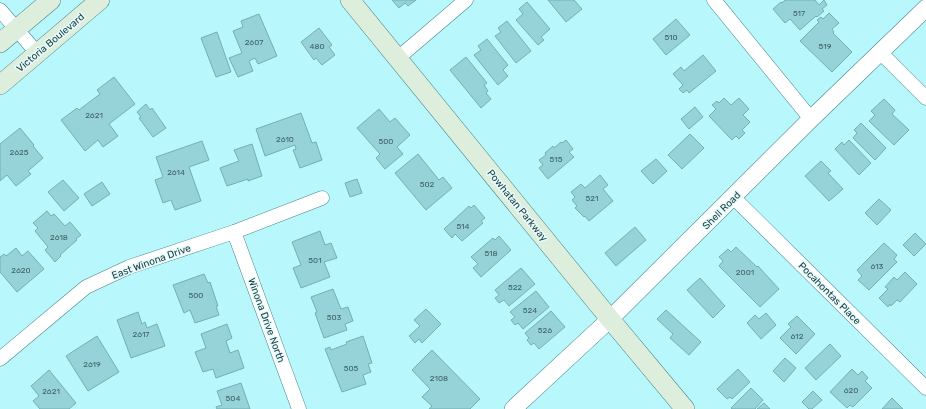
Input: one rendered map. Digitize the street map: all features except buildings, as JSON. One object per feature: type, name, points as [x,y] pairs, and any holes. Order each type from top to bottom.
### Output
[{"type":"main road","points":[[0,43],[51,0]]},
{"type":"main road","name":"Victoria Boulevard","points":[[0,85],[100,0]]},
{"type":"main road","name":"Powhatan Parkway","points":[[350,0],[685,409]]},
{"type":"street","points":[[398,58],[466,0]]},
{"type":"street","points":[[714,0],[811,119]]},
{"type":"street","name":"Shell Road","points":[[513,409],[610,319],[811,119],[926,8]]},
{"type":"street","points":[[0,10],[37,53]]},
{"type":"street","points":[[880,52],[926,98]]},
{"type":"street","name":"Pocahontas Place","points":[[734,197],[926,388]]},
{"type":"street","name":"East Winona Drive","points":[[0,359],[86,287],[129,267],[234,232],[322,198]]},
{"type":"street","name":"Winona Drive North","points":[[234,232],[300,409]]}]
